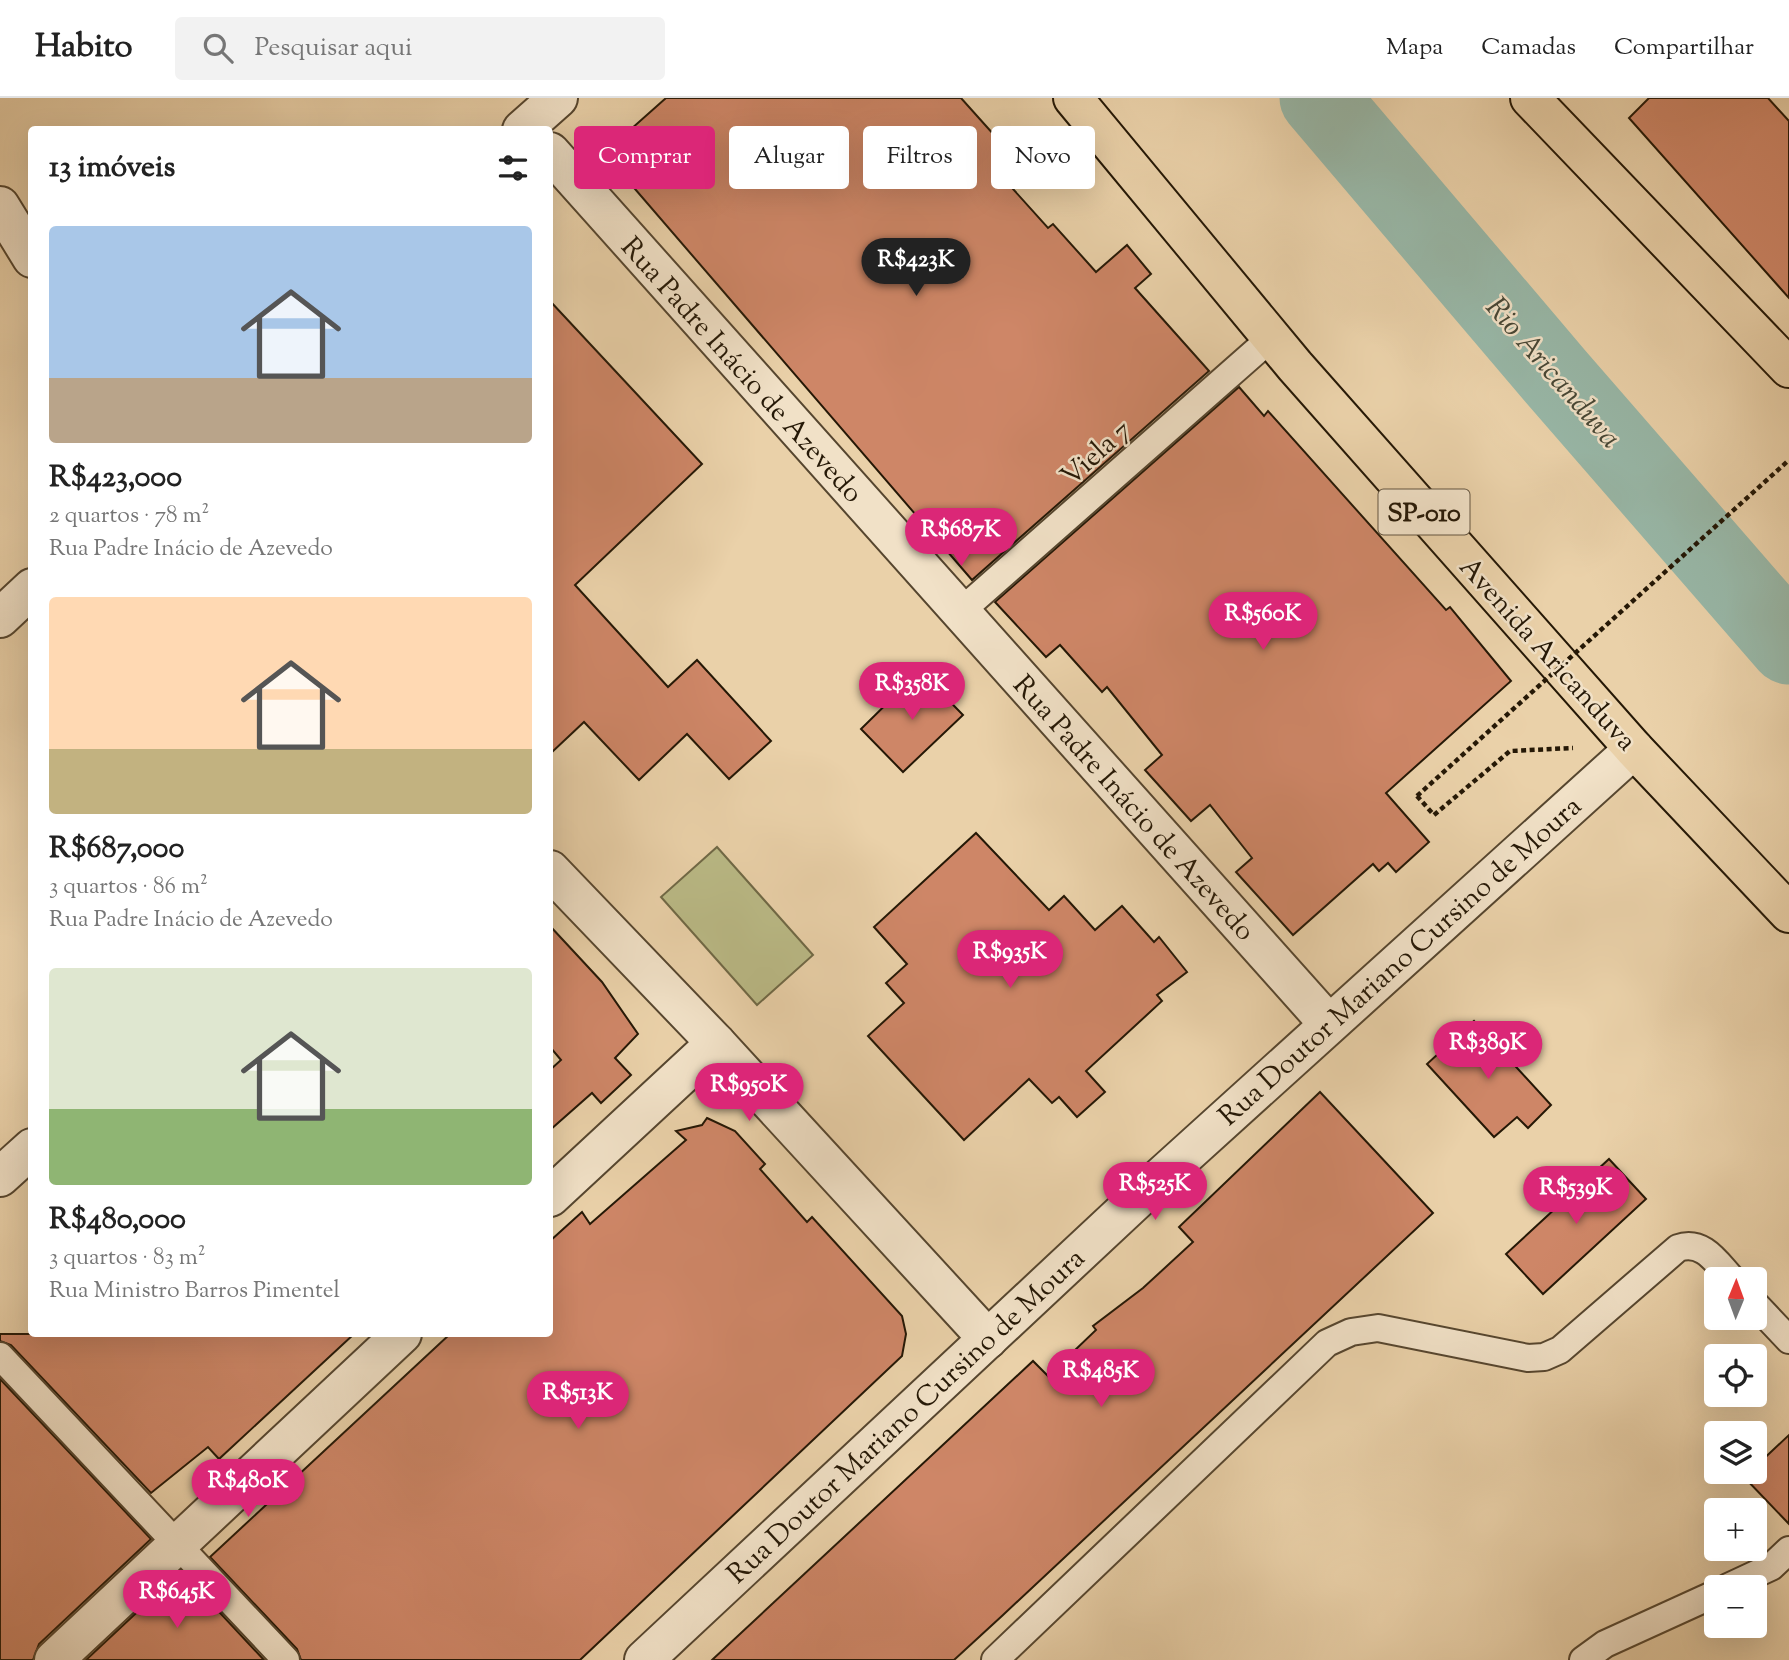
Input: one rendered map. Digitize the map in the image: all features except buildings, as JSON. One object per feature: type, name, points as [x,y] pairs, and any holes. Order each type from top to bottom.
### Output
[{"type":"highway","name":"Avenida Aricanduva","points":[[1073,98],[1271,338],[1634,749],[1789,913]]},
{"type":"highway","points":[[1530,98],[1789,368]]},
{"type":"street","points":[[537,126],[558,98]]},
{"type":"street","name":"Rua Padre Inácio de Azevedo","points":[[553,159],[1328,1023]]},
{"type":"street","points":[[0,206],[28,252]]},
{"type":"street","points":[[0,618],[28,592]]},
{"type":"street","name":"Rua Doutor Mariano Cursino de Moura","points":[[643,1660],[1328,1023],[1634,749]]},
{"type":"street","points":[[553,873],[716,1043],[988,1339]]},
{"type":"street","points":[[553,1194],[716,1043]]},
{"type":"street","points":[[0,1177],[28,1152]]},
{"type":"street","points":[[54,1660],[399,1337]]},
{"type":"lane","name":"Viela 7","points":[[960,612],[1271,338]]},
{"type":"lane","points":[[995,1660],[1327,1343],[1351,1332],[1378,1328],[1528,1359],[1544,1357],[1569,1343],[1678,1248],[1694,1245],[1702,1248],[1720,1267]]},
{"type":"lane","points":[[1768,1318],[1789,1340]]},
{"type":"lane","points":[[0,1356],[286,1660]]},
{"type":"lane","points":[[1759,1575],[1783,1566]]},
{"type":"lane","points":[[1583,1660],[1605,1644],[1704,1599]]},
{"type":"path","points":[[1510,751],[1434,815],[1417,796],[1789,460]]},
{"type":"green space","points":[[717,847],[813,955],[757,1005],[661,897]]},
{"type":"waterway","name":"Rio Aricanduva","points":[[1319,98],[1789,645]]}]
